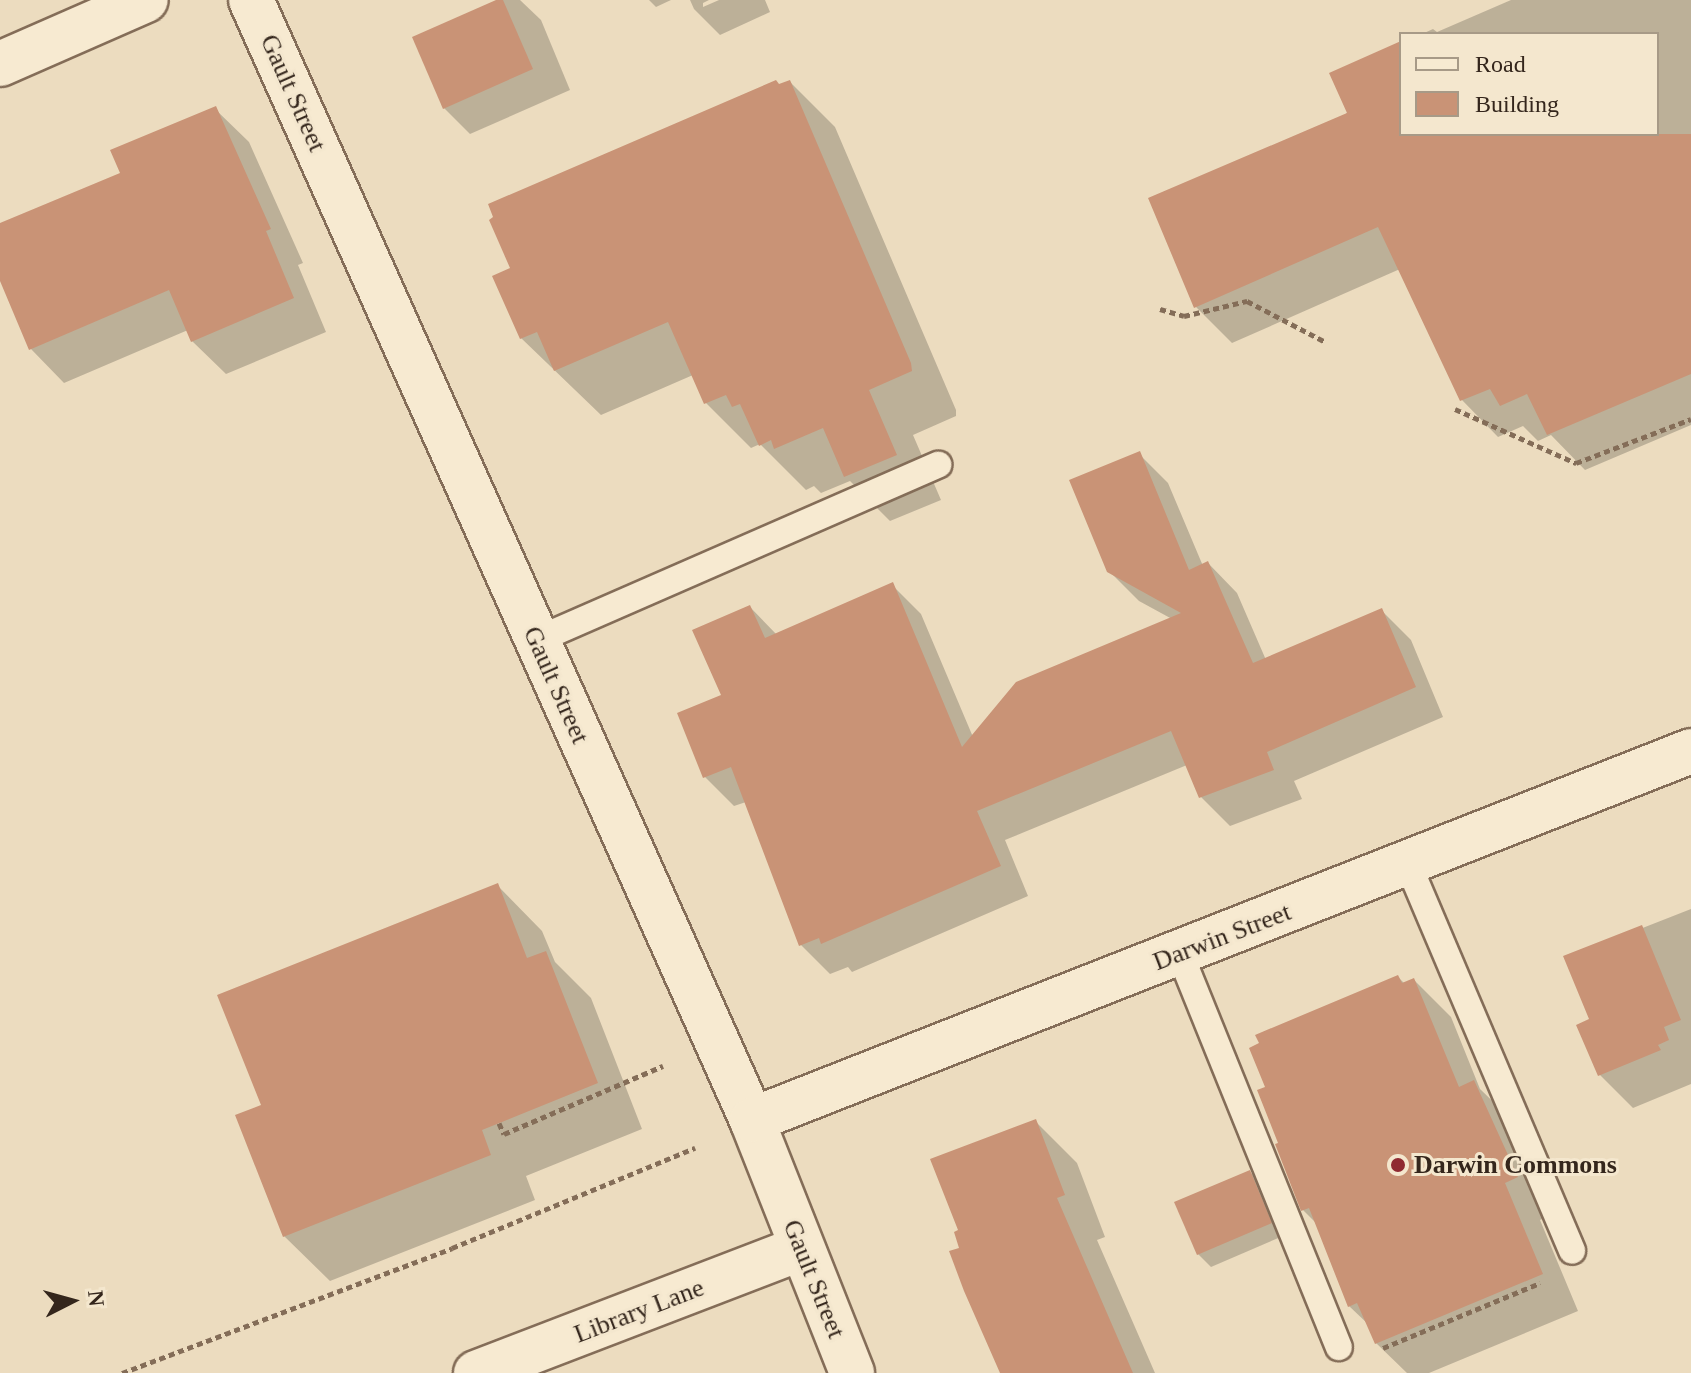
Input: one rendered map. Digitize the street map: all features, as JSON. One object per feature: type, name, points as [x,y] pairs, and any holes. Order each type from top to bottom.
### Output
[{"type":"street","points":[[0,64],[146,0]]},
{"type":"street","name":"Gault Street","points":[[251,0],[752,1120],[852,1373]]},
{"type":"street","name":"Darwin Street","points":[[752,1120],[1691,751]]},
{"type":"street","name":"Library Lane","points":[[476,1373],[801,1248]]},
{"type":"lane","points":[[537,640],[938,465]]},
{"type":"lane","points":[[1408,864],[1572,1251]]},
{"type":"lane","points":[[1180,954],[1339,1347]]},
{"type":"path","points":[[1160,309],[1184,316],[1247,301],[1324,341]]},
{"type":"path","points":[[1455,409],[1576,463],[1691,419]]},
{"type":"path","points":[[499,1123],[504,1134],[663,1066]]},
{"type":"path","points":[[122,1373],[452,1248],[695,1148]]},
{"type":"path","points":[[1339,1347],[1386,1348],[1541,1282],[1572,1251]]},
{"type":"building","points":[[496,0],[503,0],[533,69],[443,109],[412,37]]},
{"type":"building","points":[[1399,42],[1399,136],[1691,134],[1691,374],[1547,435],[1527,394],[1500,406],[1490,389],[1460,401],[1378,227],[1194,308],[1148,198],[1347,113],[1329,73]]},
{"type":"building","points":[[776,80],[779,84],[790,80],[911,363],[912,371],[869,390],[897,455],[844,477],[823,428],[774,449],[771,440],[759,446],[740,404],[732,407],[726,395],[704,404],[668,322],[554,371],[537,332],[520,339],[492,276],[510,268],[489,220],[493,217],[488,204]]},
{"type":"building","points":[[216,106],[271,229],[266,231],[294,298],[191,342],[169,290],[29,350],[0,281],[0,223],[120,173],[110,150]]},
{"type":"building","points":[[1140,451],[1189,570],[1208,561],[1253,663],[1382,608],[1416,687],[1267,752],[1274,770],[1199,798],[1171,731],[977,811],[1001,866],[821,944],[819,938],[799,946],[731,767],[703,778],[677,713],[721,695],[692,630],[750,605],[765,638],[893,582],[962,747],[1016,682],[1181,613],[1107,572],[1069,480]]},
{"type":"building","points":[[498,883],[527,958],[546,951],[598,1083],[482,1130],[491,1155],[283,1237],[235,1115],[261,1105],[217,995]]},
{"type":"building","points":[[1642,925],[1681,1020],[1664,1027],[1669,1040],[1658,1045],[1661,1050],[1598,1076],[1576,1025],[1589,1019],[1563,956]]},
{"type":"building","name":"Darwin Commons","points":[[1398,975],[1402,983],[1414,978],[1459,1087],[1474,1080],[1518,1177],[1505,1183],[1543,1274],[1375,1344],[1357,1303],[1348,1307],[1309,1208],[1301,1211],[1257,1090],[1265,1087],[1249,1048],[1259,1043],[1255,1035]]},
{"type":"building","points":[[1036,1119],[1065,1195],[1057,1198],[1133,1373],[1000,1373],[964,1291],[949,1251],[959,1248],[954,1232],[958,1230],[930,1159]]},
{"type":"building","points":[[1250,1170],[1272,1223],[1197,1255],[1174,1202]]},
{"type":"place","name":"Darwin Commons","points":[[1398,1165]]}]
